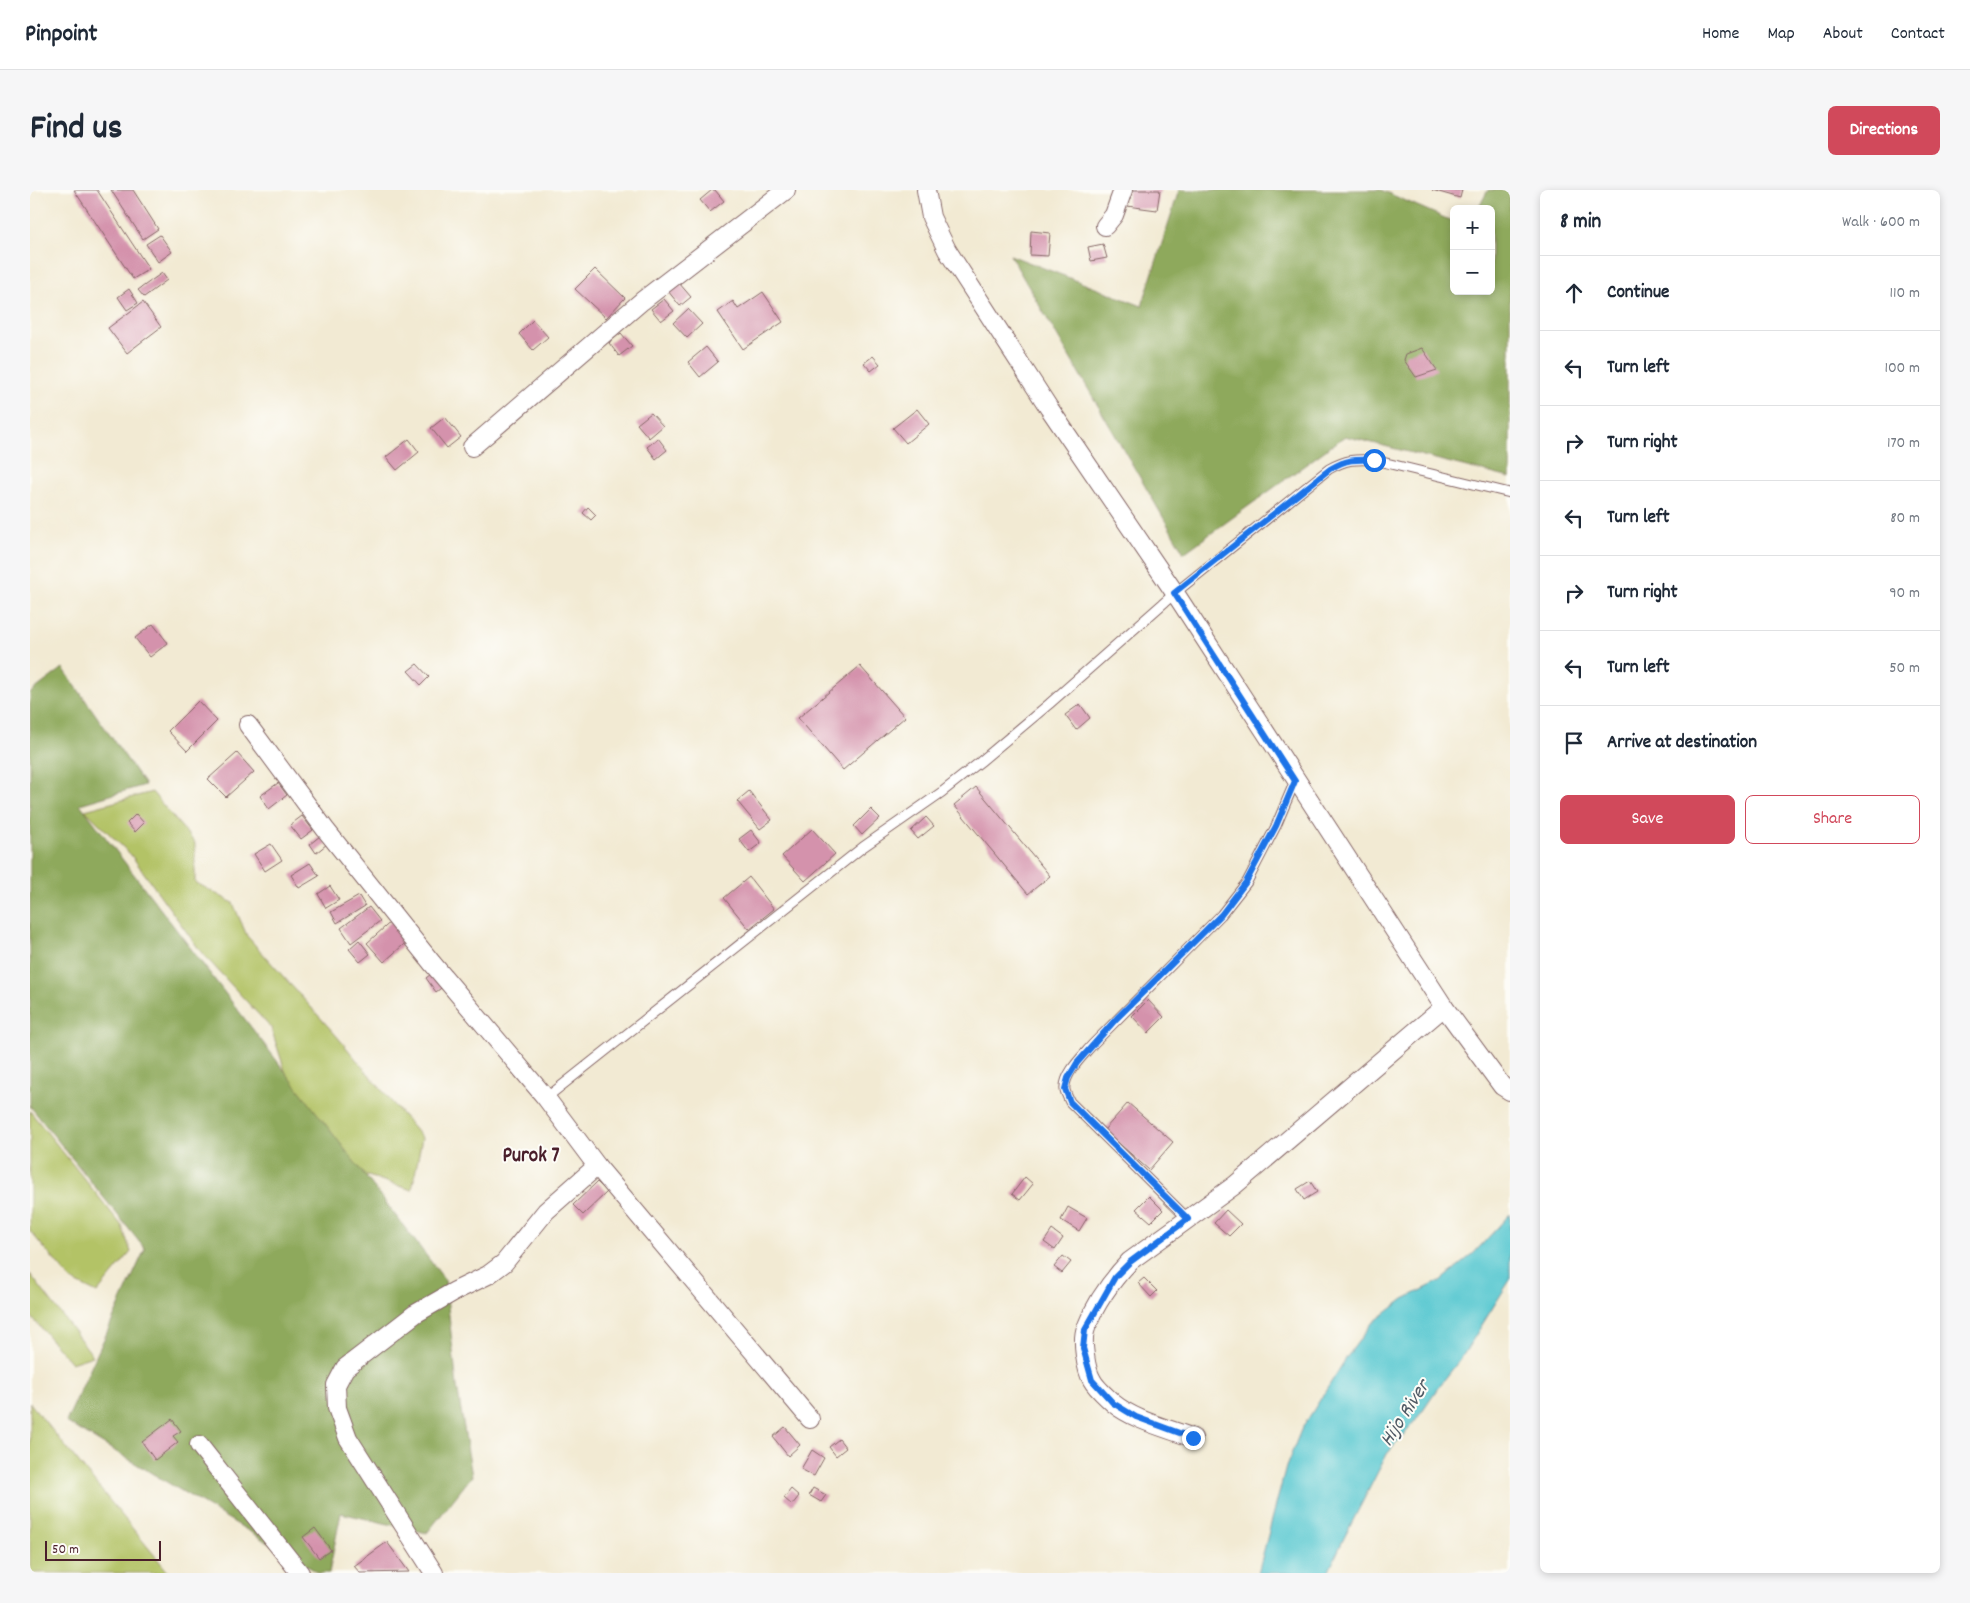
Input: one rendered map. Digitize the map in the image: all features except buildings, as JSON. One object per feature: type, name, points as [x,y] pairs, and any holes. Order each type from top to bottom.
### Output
[{"type":"street","points":[[472,447],[642,301],[786,190]]},
{"type":"street","points":[[926,190],[931,217],[947,250],[1049,408],[1174,593],[1444,1007],[1502,1086],[1510,1091]]},
{"type":"street","points":[[1105,226],[1114,215],[1123,190]]},
{"type":"street","points":[[248,725],[325,829],[384,904],[546,1098],[597,1166],[810,1419]]},
{"type":"street","points":[[1193,1438],[1136,1417],[1113,1403],[1092,1380],[1083,1348],[1085,1330],[1115,1277],[1130,1262],[1235,1185],[1444,1007]]},
{"type":"street","points":[[434,1573],[348,1438],[337,1408],[336,1385],[345,1368],[415,1314],[488,1275],[504,1263],[546,1211],[597,1166]]},
{"type":"street","points":[[199,1445],[300,1573]]},
{"type":"lane","points":[[546,1098],[863,847],[942,792],[980,762],[1174,593],[1330,469],[1343,461],[1356,459],[1374,460],[1510,493]]},
{"type":"lane","points":[[1188,1219],[1070,1102],[1065,1089],[1068,1078],[1093,1044],[1221,915],[1246,882],[1276,826],[1295,781]]},
{"type":"green space","points":[[1179,190],[1381,190],[1450,220],[1450,295],[1495,295],[1495,205],[1480,205],[1488,190],[1510,190],[1510,478],[1345,436],[1184,553],[1010,255],[1142,306]]},
{"type":"green space","points":[[63,668],[145,785],[80,804],[445,1280],[457,1386],[472,1476],[427,1533],[341,1513],[329,1573],[319,1573],[66,1422],[145,1249],[30,1106],[30,693]]},
{"type":"green space","points":[[152,792],[195,843],[195,882],[233,903],[247,936],[335,1034],[422,1138],[412,1190],[349,1170],[289,1083],[271,1028],[201,952],[131,855],[85,810]]},
{"type":"green space","points":[[30,1111],[122,1226],[131,1252],[97,1293],[71,1280],[30,1231]]},
{"type":"green space","points":[[30,1274],[93,1356],[71,1363],[30,1315]]},
{"type":"green space","points":[[30,1403],[169,1573],[30,1573]]},
{"type":"water","name":"Hijo River","points":[[1510,1214],[1510,1280],[1462,1357],[1414,1423],[1387,1454],[1328,1573],[1258,1573],[1286,1467],[1301,1430],[1347,1357],[1371,1324],[1404,1299],[1440,1281],[1474,1253]]},
{"type":"district","name":"Purok 7","points":[[531,1157]]},
{"type":"route","points":[[1193,1438],[1136,1417],[1113,1403],[1092,1380],[1083,1348],[1085,1330],[1099,1303],[1115,1277],[1130,1262],[1188,1219],[1070,1102],[1065,1089],[1068,1078],[1077,1063],[1093,1044],[1178,956],[1221,915],[1246,882],[1260,859],[1295,781],[1174,593],[1330,469],[1343,461],[1356,459],[1374,460]]}]
